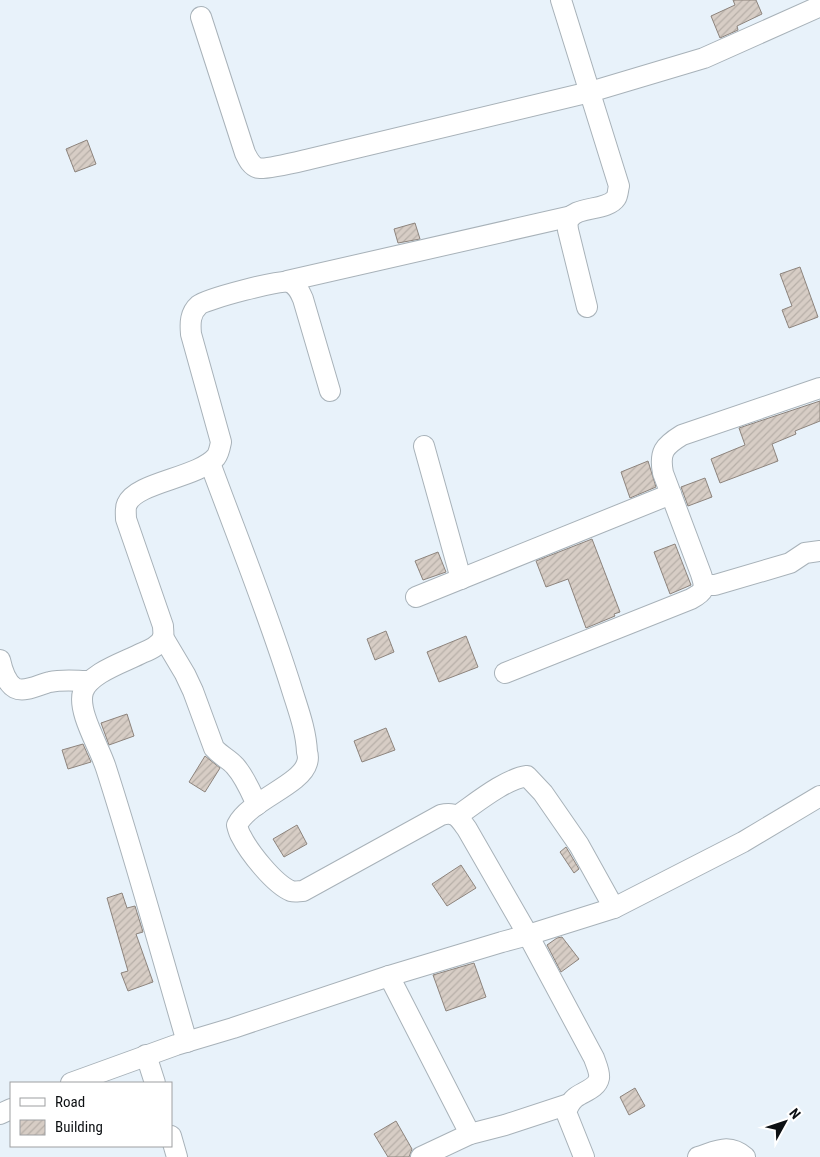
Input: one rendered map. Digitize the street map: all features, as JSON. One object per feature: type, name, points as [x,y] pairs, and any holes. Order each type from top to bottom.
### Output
[{"type":"street","points":[[187,1042],[106,765],[86,718],[82,701],[83,691],[90,680],[157,646],[163,636],[164,626],[126,519],[126,506],[130,498],[140,491],[198,469],[210,463],[218,455],[221,442],[191,334],[190,322],[194,310],[200,304],[212,299],[572,216],[579,212],[609,204],[617,197],[619,186],[562,0]]},
{"type":"street","points":[[201,17],[245,153],[250,164],[258,168],[268,168],[590,92],[704,58],[816,8],[820,4]]},
{"type":"street","points":[[572,216],[568,221],[568,230],[587,306]]},
{"type":"street","points":[[287,281],[297,287],[303,299],[330,391]]},
{"type":"street","points":[[504,673],[691,600],[702,593],[704,585],[663,473],[661,461],[663,449],[682,435],[820,388]]},
{"type":"street","points":[[424,446],[461,579]]},
{"type":"street","points":[[210,463],[278,646],[304,725],[307,748],[308,762],[302,774],[241,817],[237,825],[240,835],[252,854],[270,876],[285,888],[294,892],[303,890],[441,815],[449,813],[458,816],[467,828],[528,935],[594,1058],[599,1079],[595,1086],[575,1098],[566,1112],[584,1157]]},
{"type":"street","points":[[416,598],[671,494]]},
{"type":"street","points":[[704,585],[715,585],[790,563],[805,553],[820,551]]},
{"type":"street","points":[[163,636],[193,691],[214,748],[220,755],[236,766],[257,805]]},
{"type":"street","points":[[0,660],[7,680],[15,688],[24,689],[52,682],[90,680]]},
{"type":"street","points":[[458,816],[506,783],[526,776],[543,793],[579,845],[614,908]]},
{"type":"street","points":[[74,1082],[146,1055],[389,976],[614,908],[743,842],[820,796]]},
{"type":"street","points":[[389,976],[470,1134]]},
{"type":"street","points":[[146,1055],[155,1082]]},
{"type":"street","points":[[421,1157],[470,1134],[570,1104]]},
{"type":"street","points":[[172,1140],[177,1157]]},
{"type":"street","points":[[698,1157],[730,1148],[738,1150],[745,1157]]},
{"type":"building","points":[[733,0],[756,0],[762,14],[737,26],[738,30],[720,38],[711,16],[735,5]]},
{"type":"building","points":[[87,140],[96,164],[75,172],[66,149]]},
{"type":"building","points":[[415,223],[420,239],[398,243],[394,229]]},
{"type":"building","points":[[800,267],[818,317],[789,328],[782,310],[792,306],[780,274]]},
{"type":"building","points":[[820,401],[820,421],[795,431],[796,434],[772,444],[778,461],[720,483],[711,459],[745,445],[739,428]]},
{"type":"building","points":[[648,461],[656,487],[630,498],[621,472]]},
{"type":"building","points":[[705,478],[712,497],[688,506],[681,487]]},
{"type":"building","points":[[592,539],[620,612],[586,628],[568,579],[546,587],[536,561]]},
{"type":"building","points":[[675,544],[691,585],[670,594],[654,552]]},
{"type":"building","points":[[438,552],[446,572],[423,580],[415,561]]},
{"type":"building","points":[[386,631],[394,652],[375,660],[367,639]]},
{"type":"building","points":[[466,636],[478,667],[439,682],[427,652]]},
{"type":"building","points":[[127,714],[134,736],[109,745],[101,723]]},
{"type":"building","points":[[386,728],[395,750],[362,762],[354,741]]},
{"type":"building","points":[[83,744],[91,762],[68,769],[62,750]]},
{"type":"building","points":[[205,756],[220,768],[205,792],[189,782]]},
{"type":"building","points":[[297,825],[307,844],[284,857],[273,839]]},
{"type":"building","points":[[566,847],[579,869],[574,873],[560,852]]},
{"type":"building","points":[[461,865],[476,888],[447,906],[432,884]]},
{"type":"building","points":[[122,893],[127,908],[135,906],[143,932],[136,934],[153,982],[128,991],[121,973],[128,971],[107,898]]},
{"type":"building","points":[[562,937],[579,959],[561,972],[547,945]]},
{"type":"building","points":[[474,963],[486,997],[446,1011],[433,975]]},
{"type":"building","points":[[635,1088],[645,1106],[629,1115],[620,1097]]},
{"type":"building","points":[[396,1121],[412,1149],[409,1157],[388,1157],[374,1134]]}]
